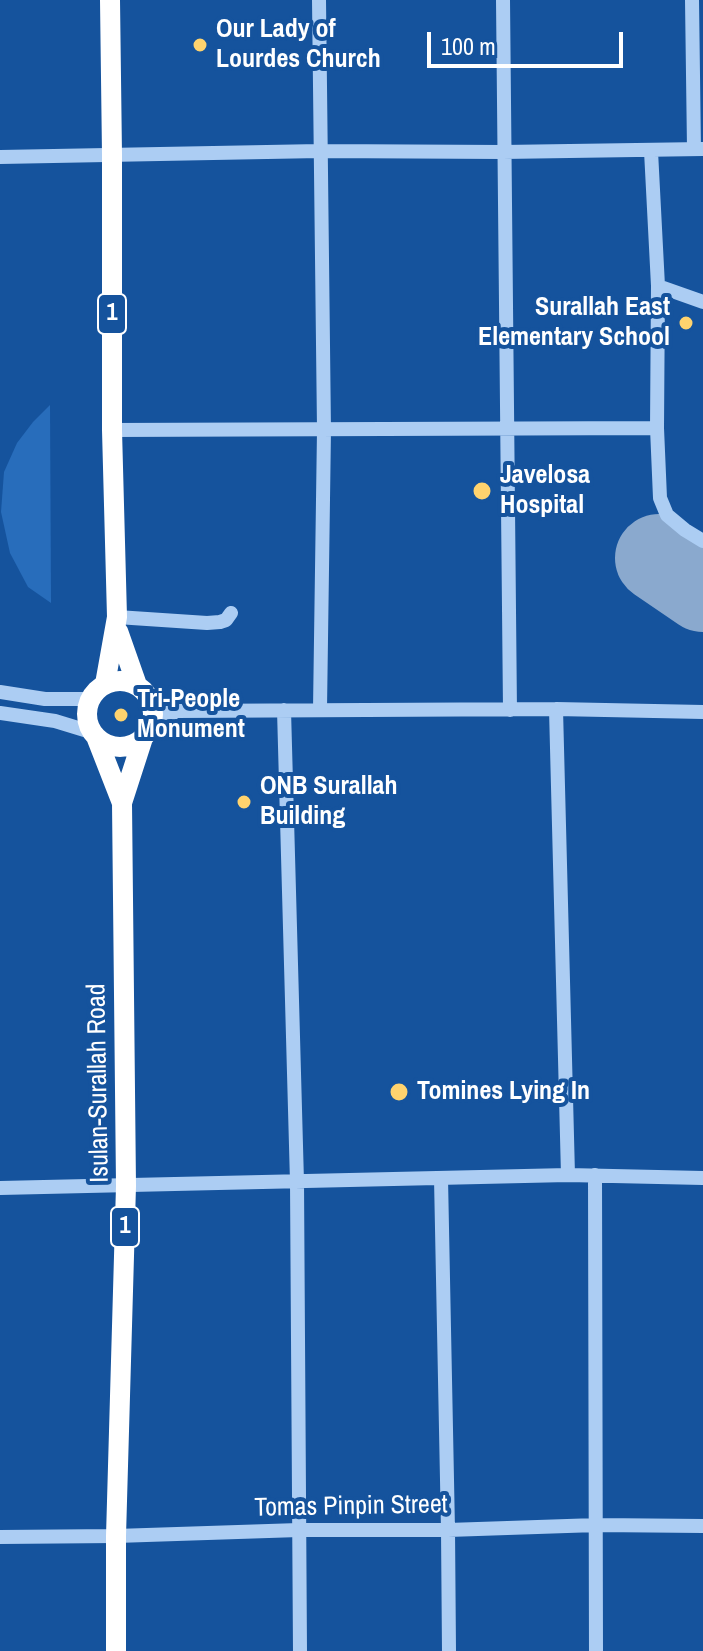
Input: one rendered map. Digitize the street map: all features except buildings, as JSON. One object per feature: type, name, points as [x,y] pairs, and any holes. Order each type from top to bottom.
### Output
[{"type":"highway","name":"1","points":[[105,684],[116,622],[110,0]]},
{"type":"highway","name":"1","points":[[116,622],[153,710],[153,720],[146,734]]},
{"type":"highway","points":[[90,699],[96,690],[116,680],[127,681],[144,692]]},
{"type":"highway","name":"1","points":[[90,699],[87,721],[94,735]]},
{"type":"highway","points":[[94,735],[115,747],[125,747],[146,734]]},
{"type":"highway","name":"Isulan-Surallah Road","points":[[116,1651],[116,1536],[126,1186],[122,803],[146,734]]},
{"type":"highway","name":"Isulan-Surallah Road","points":[[94,735],[122,803]]},
{"type":"street","points":[[319,0],[324,430],[320,709]]},
{"type":"street","points":[[503,0],[510,710]]},
{"type":"street","points":[[0,157],[698,149],[692,0]]},
{"type":"street","points":[[651,151],[658,286],[660,498],[667,515],[703,541]]},
{"type":"street","points":[[658,286],[703,302]]},
{"type":"street","points":[[112,430],[657,428]]},
{"type":"street","points":[[116,622],[220,622],[231,613]]},
{"type":"street","points":[[0,692],[45,699],[90,699]]},
{"type":"street","points":[[144,692],[176,711],[556,709],[703,712]]},
{"type":"street","points":[[556,709],[568,1175]]},
{"type":"street","points":[[284,710],[297,1182],[300,1651]]},
{"type":"street","points":[[146,734],[176,711]]},
{"type":"street","points":[[0,713],[55,721],[94,735]]},
{"type":"street","points":[[0,1188],[568,1175],[703,1178]]},
{"type":"street","points":[[595,1175],[596,1651]]},
{"type":"street","points":[[441,1178],[449,1651]]},
{"type":"street","name":"Tomas Pinpin Street","points":[[0,1537],[597,1525],[703,1526]]},
{"type":"shaded area","points":[[50,405],[51,603],[28,587],[10,553],[1,512],[4,472],[17,443]]},
{"type":"runway","points":[[659,558],[703,588]]},
{"type":"place","name":"Our Lady of Lourdes Church","points":[[200,45]]},
{"type":"place","name":"Surallah East Elementary School","points":[[686,323]]},
{"type":"place","name":"Javelosa Hospital","points":[[482,491]]},
{"type":"place","name":"Tri-People Monument","points":[[121,715]]},
{"type":"place","name":"ONB Surallah Building","points":[[244,802]]},
{"type":"place","name":"Tomines Lying In","points":[[399,1092]]}]
